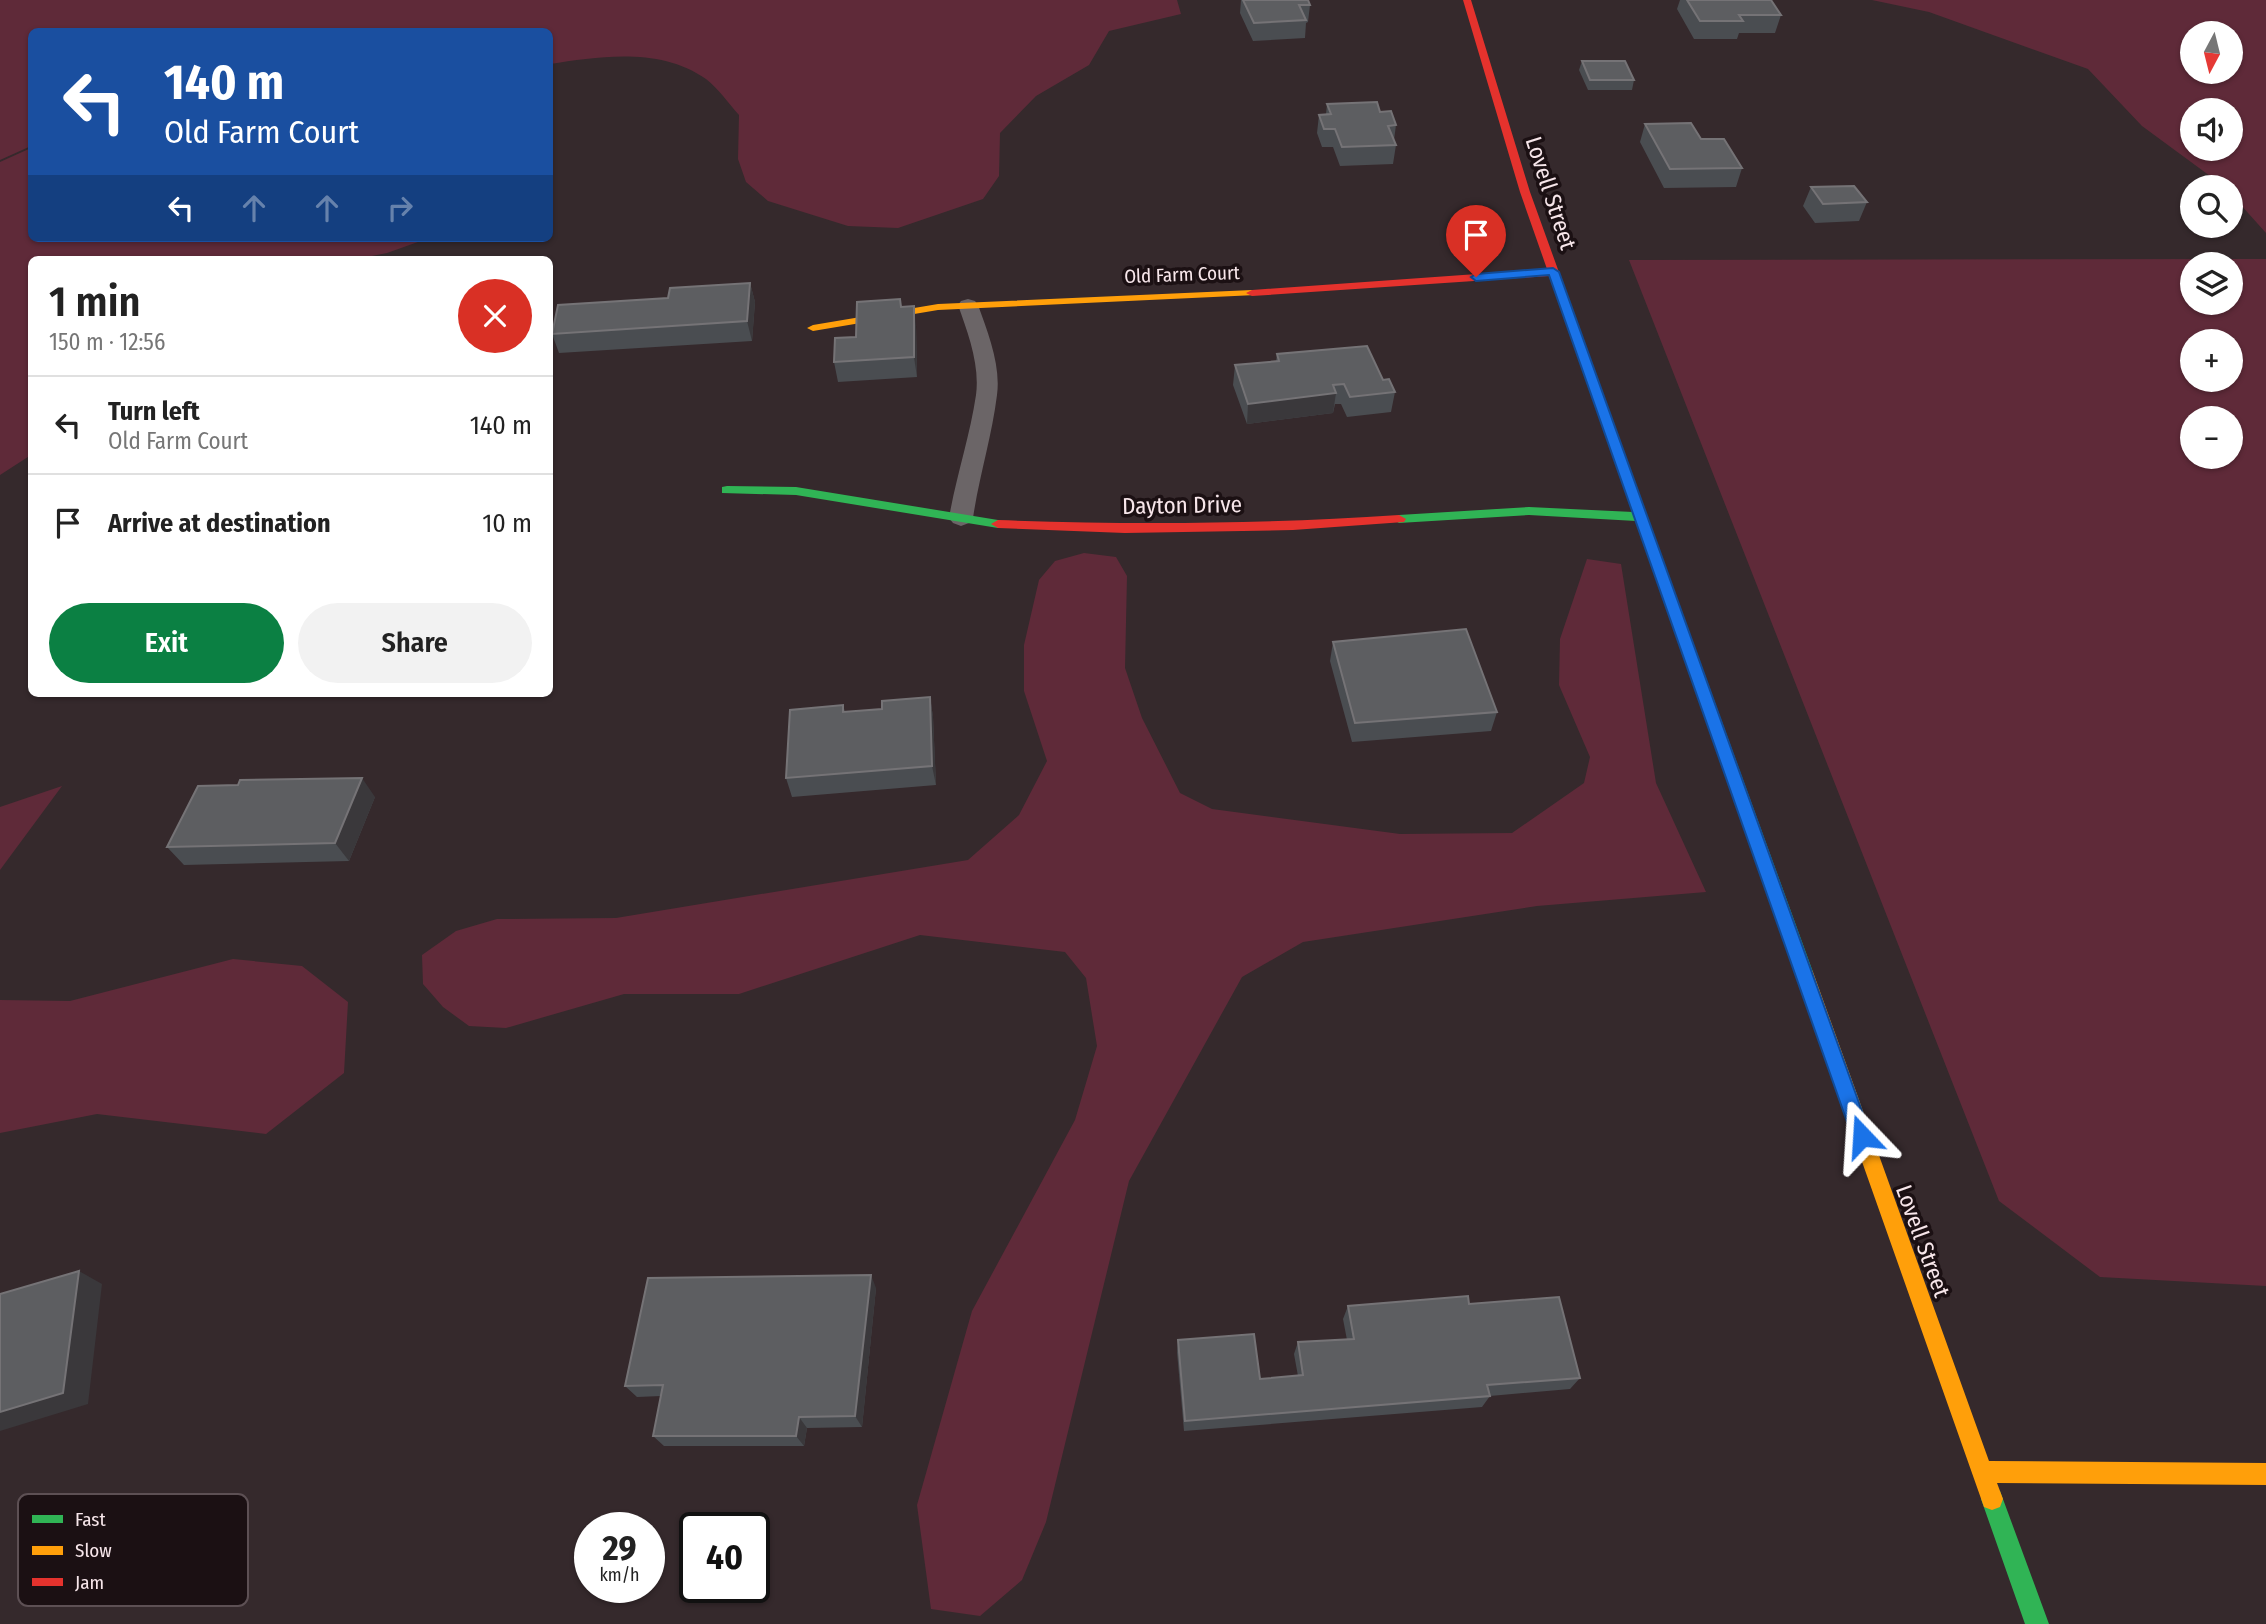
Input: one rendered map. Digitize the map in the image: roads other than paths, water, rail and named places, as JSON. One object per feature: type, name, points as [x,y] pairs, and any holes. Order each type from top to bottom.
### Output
[{"type":"street","name":"Lovell Street","points":[[1467,0],[1525,192],[1553,272],[2037,1624]]},
{"type":"street","name":"Old Farm Court","points":[[813,328],[938,307],[1272,292],[1553,272]]},
{"type":"street","name":"Dayton Drive","points":[[727,490],[796,491],[1011,526],[1125,530],[1293,526],[1528,511],[1640,517]]},
{"type":"street","points":[[1982,1472],[2266,1474]]},
{"type":"lane","points":[[961,518],[967,478],[987,393],[982,343],[968,305]]}]
